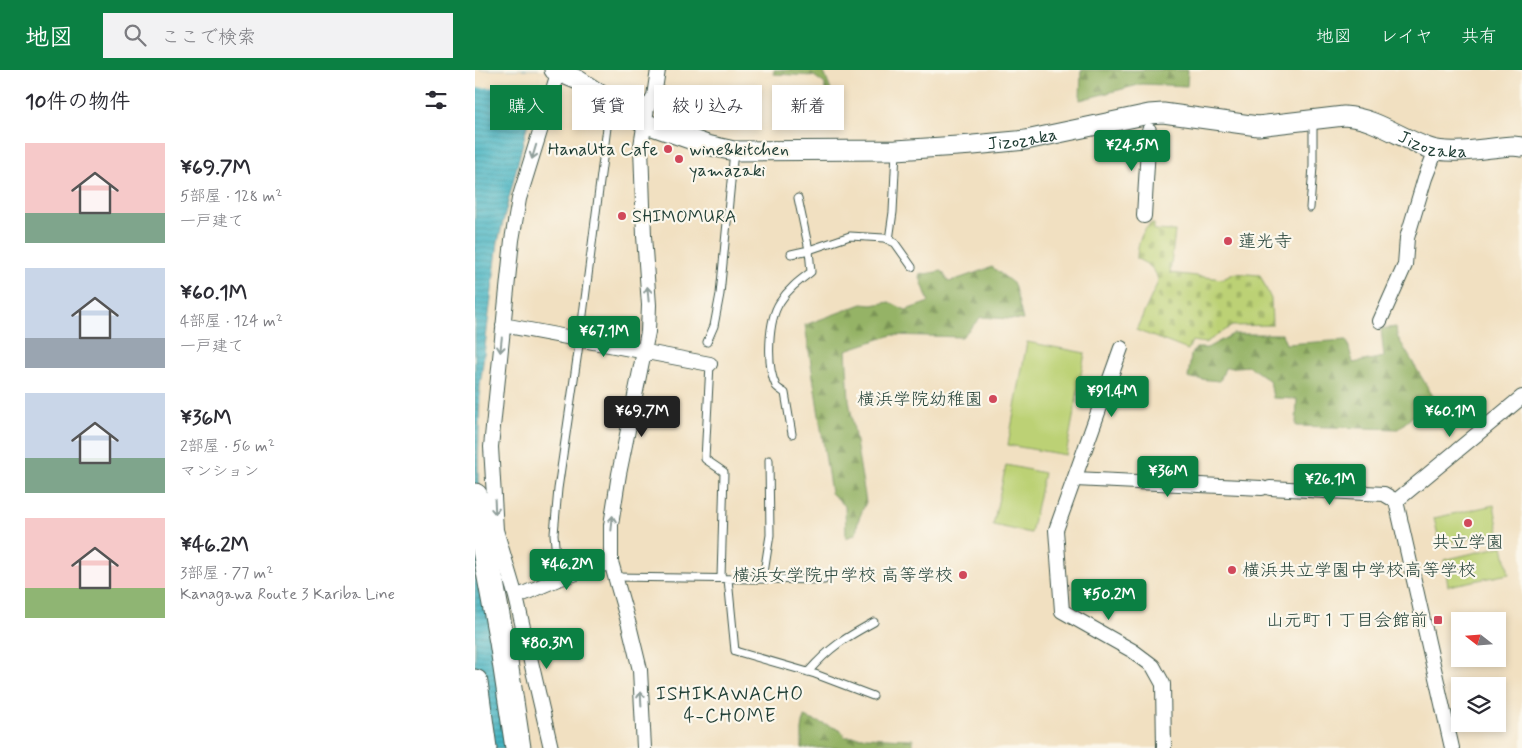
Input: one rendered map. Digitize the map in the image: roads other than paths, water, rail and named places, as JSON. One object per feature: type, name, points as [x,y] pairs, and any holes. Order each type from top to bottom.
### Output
[{"type":"highway","points":[[475,496],[502,642],[518,748]]},
{"type":"highway","points":[[475,582],[484,627],[501,748]]},
{"type":"highway","points":[[475,682],[483,748]]},
{"type":"street","points":[[551,748],[516,598],[496,530],[491,447],[512,240],[519,199],[557,70]]},
{"type":"street","name":"Jizozaka","points":[[557,70],[586,85]]},
{"type":"street","points":[[644,123],[647,108],[654,96],[659,70]]},
{"type":"street","name":"Jizozaka","points":[[644,123],[707,146],[734,151],[895,150],[1026,140],[1149,114],[1183,115],[1258,126],[1344,116],[1365,119],[1436,150],[1513,146],[1522,148]]},
{"type":"street","points":[[643,130],[641,146],[644,236],[649,305],[645,351],[611,526],[611,562],[640,670],[644,748]]},
{"type":"street","points":[[1144,216],[1149,130]]},
{"type":"street","points":[[1380,321],[1405,265],[1407,238],[1425,178],[1436,150]]},
{"type":"street","points":[[503,325],[710,364]]},
{"type":"street","points":[[1121,348],[1056,530],[1062,611],[1133,651],[1153,666],[1163,684],[1164,748]]},
{"type":"street","points":[[1396,501],[1522,397]]},
{"type":"street","points":[[1075,479],[1384,494],[1396,501],[1452,748]]},
{"type":"street","points":[[516,598],[558,579],[611,562]]},
{"type":"lane","points":[[1311,208],[1313,120]]},
{"type":"lane","points":[[558,579],[554,534],[606,130]]},
{"type":"lane","points":[[889,240],[893,212],[895,150]]},
{"type":"lane","points":[[707,342],[714,326],[720,294],[734,151]]},
{"type":"lane","points":[[792,434],[785,393],[776,387],[770,367],[773,318],[780,302],[794,284],[811,272],[809,250],[799,198]]},
{"type":"lane","points":[[791,254],[850,236],[884,238],[895,243],[912,267]]},
{"type":"lane","points":[[710,364],[705,459],[724,472],[724,578],[735,652],[808,672],[873,696]]},
{"type":"lane","points":[[763,579],[770,535],[769,460]]},
{"type":"lane","points":[[615,577],[824,580]]},
{"type":"lane","points":[[808,672],[823,655],[839,642],[874,622]]},
{"type":"water","points":[[479,70],[539,70],[537,85],[490,85],[490,130],[526,130],[498,242],[480,387],[478,480],[496,588],[527,748],[476,748],[475,738],[475,91]]},
{"type":"place","name":"HanaUta Cafe","points":[[668,149]]},
{"type":"place","name":"wine&kitchen yamazaki","points":[[679,159]]},
{"type":"place","name":"SHIMOMURA","points":[[622,216]]},
{"type":"place","name":"蓮光寺","points":[[1228,241]]},
{"type":"place","name":"横浜学院幼稚園","points":[[993,399]]},
{"type":"place","name":"共立学園","points":[[1468,523]]},
{"type":"place","name":"横浜共立学園中学校高等学校","points":[[1232,570]]},
{"type":"place","name":"横浜女学院中学校 高等学校","points":[[963,575]]},
{"type":"place","name":"山元町１丁目会館前","points":[[1438,620]]},
{"type":"district","name":"ISHIKAWACHO 4-CHOME","points":[[730,704]]}]
